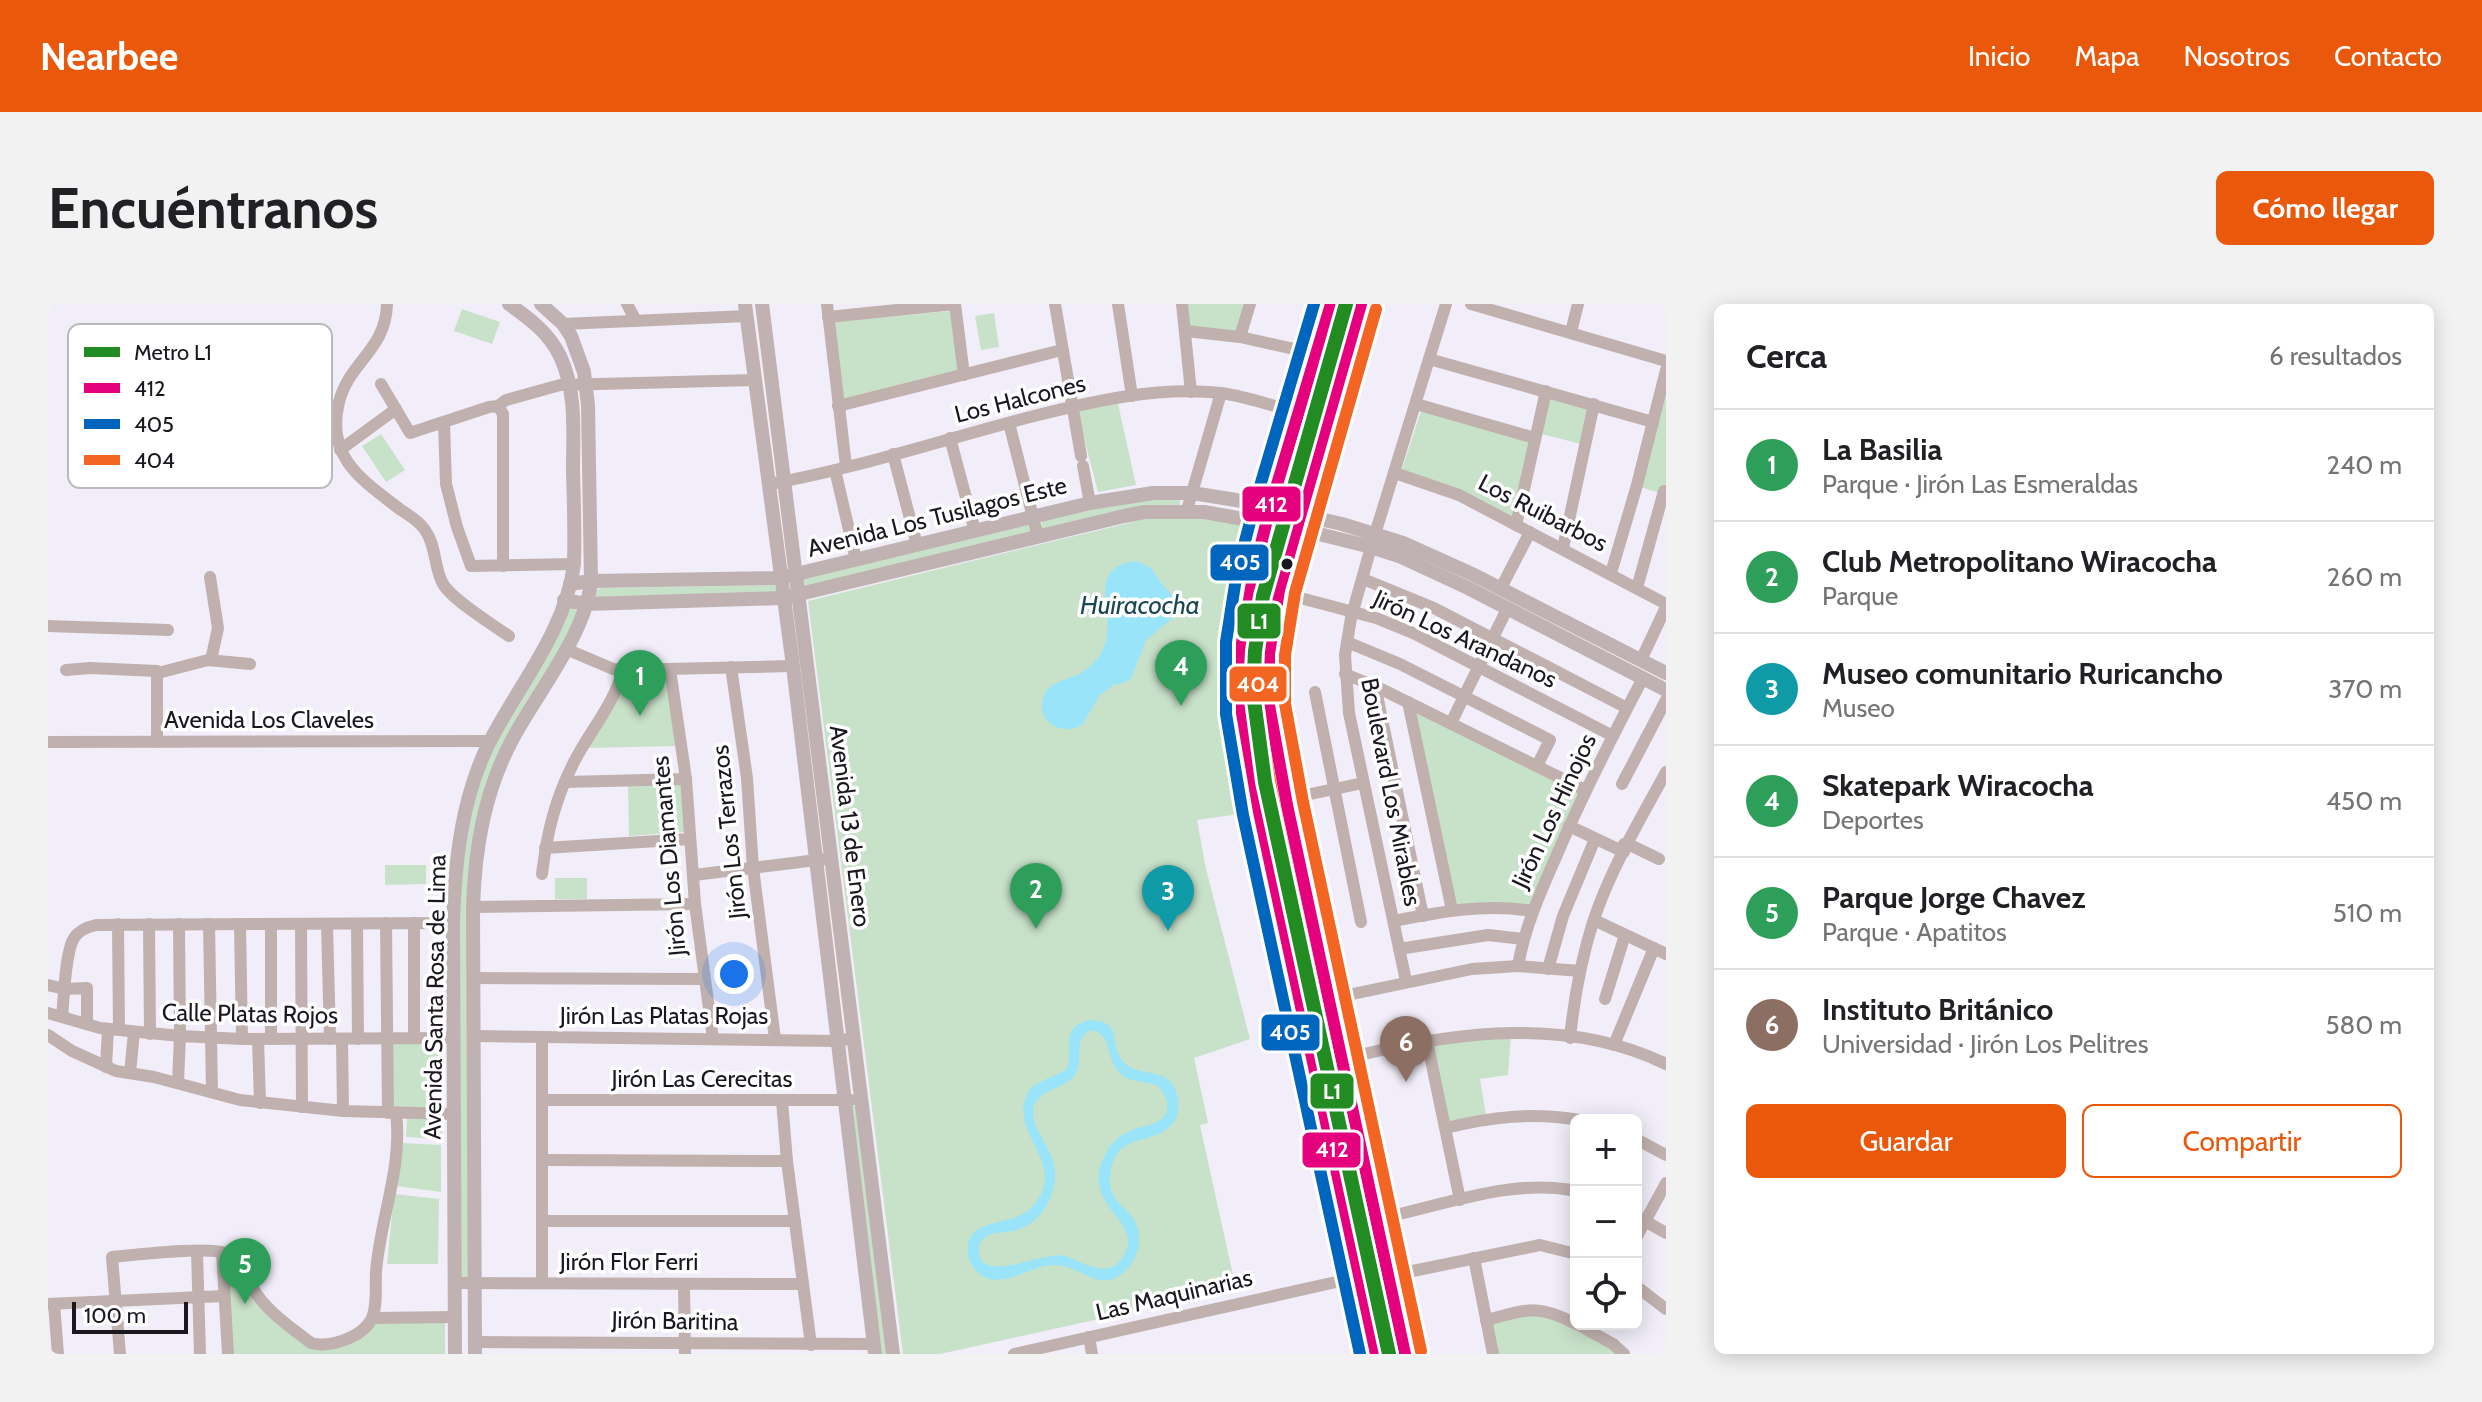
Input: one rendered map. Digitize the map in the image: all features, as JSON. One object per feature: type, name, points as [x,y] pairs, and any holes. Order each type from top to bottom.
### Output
[{"type":"main road","name":"Avenida Santa Rosa de Lima","points":[[455,1354],[453,923],[456,871],[464,819],[477,772],[539,656],[564,600],[574,564],[570,387],[561,359],[548,337],[509,304]]},
{"type":"main road","name":"Avenida Santa Rosa de Lima","points":[[475,1348],[473,907],[476,851],[494,780],[510,744],[566,649],[586,604],[591,581],[586,386],[577,348],[563,324],[541,304]]},
{"type":"main road","name":"Avenida 13 de Enero","points":[[762,304],[893,1354]]},
{"type":"main road","points":[[1316,304],[1285,409],[1261,514],[1240,666],[1245,737],[1259,812],[1376,1354]]},
{"type":"main road","points":[[1331,304],[1261,514],[1235,580],[1227,622],[1225,697],[1247,833],[1295,1036],[1361,1354]]},
{"type":"main road","points":[[1361,304],[1303,523],[1283,646],[1282,681],[1286,726],[1421,1354]]},
{"type":"main road","points":[[1376,304],[1279,590],[1269,671],[1271,720],[1297,852],[1405,1354]]},
{"type":"main road","name":"Avenida 13 de Enero","points":[[746,310],[749,381],[768,484],[793,666],[874,1349]]},
{"type":"main road","name":"Avenida Los Tusilagos Este","points":[[570,584],[780,578],[1090,503],[1153,493],[1220,497],[1261,514]]},
{"type":"main road","name":"Avenida Los Tusilagos Este","points":[[564,600],[586,604],[800,596],[1145,512],[1187,510],[1261,514],[1373,540]]},
{"type":"main road","points":[[1373,540],[1427,552],[1666,673]]},
{"type":"main road","points":[[1373,540],[1666,690]]},
{"type":"street","points":[[387,304],[384,327],[350,378],[339,401],[337,428],[340,450],[370,485],[427,532],[442,584],[509,636]]},
{"type":"street","points":[[627,304],[636,321]]},
{"type":"street","points":[[681,304],[683,319]]},
{"type":"street","points":[[856,560],[840,468],[838,406],[827,311],[955,304],[964,375]]},
{"type":"street","points":[[1055,304],[1090,503]]},
{"type":"street","points":[[1118,304],[1132,396]]},
{"type":"street","points":[[1182,304],[1191,392]]},
{"type":"street","points":[[1240,337],[1250,304]]},
{"type":"street","name":"Boulevard Los Mirables","points":[[1406,981],[1349,713],[1345,674],[1351,618],[1446,304]]},
{"type":"street","points":[[1471,304],[1666,361]]},
{"type":"street","points":[[1571,332],[1578,304]]},
{"type":"street","points":[[563,324],[683,319],[746,310]]},
{"type":"street","points":[[1186,331],[1240,337],[1303,351]]},
{"type":"street","points":[[838,406],[1062,350]]},
{"type":"street","points":[[1429,359],[1653,422]]},
{"type":"street","points":[[1611,573],[1666,370]]},
{"type":"street","points":[[381,384],[410,433],[560,385],[749,381]]},
{"type":"street","points":[[1516,525],[1546,391]]},
{"type":"street","points":[[1187,510],[1221,393]]},
{"type":"street","name":"Los Halcones","points":[[768,484],[1073,407],[1132,396],[1221,393],[1285,409]]},
{"type":"street","points":[[1416,404],[1535,438]]},
{"type":"street","points":[[1563,548],[1594,404]]},
{"type":"street","points":[[498,406],[503,414],[503,566]]},
{"type":"street","points":[[340,450],[396,409]]},
{"type":"street","points":[[444,422],[446,484],[471,566],[574,564]]},
{"type":"street","points":[[1009,423],[1038,537]]},
{"type":"street","points":[[950,438],[975,531]]},
{"type":"street","points":[[893,454],[917,545]]},
{"type":"street","name":"Los Ruibarbos","points":[[1395,473],[1445,488],[1611,573],[1666,606]]},
{"type":"street","points":[[1637,588],[1664,491]]},
{"type":"street","points":[[1204,512],[1216,509],[1220,497]]},
{"type":"street","points":[[1501,588],[1530,532]]},
{"type":"street","points":[[210,577],[218,628],[211,660]]},
{"type":"street","points":[[1363,579],[1411,597],[1494,637],[1627,708]]},
{"type":"street","name":"Jirón Los Arandanos","points":[[1293,596],[1355,612],[1413,633],[1613,736]]},
{"type":"street","points":[[1641,660],[1666,606]]},
{"type":"street","points":[[1451,723],[1507,609]]},
{"type":"street","points":[[48,626],[168,630]]},
{"type":"street","points":[[1347,642],[1390,659],[1550,740],[1537,766]]},
{"type":"street","points":[[566,649],[613,669],[623,670],[793,666]]},
{"type":"street","points":[[66,670],[158,673],[211,660],[250,664]]},
{"type":"street","name":"Jirón Los Terrazos","points":[[731,667],[747,778],[753,868],[775,1039]]},
{"type":"street","name":"Jirón Los Diamantes","points":[[670,669],[686,779],[695,904],[713,1039]]},
{"type":"street","points":[[542,874],[552,813],[565,782],[614,695],[623,670]]},
{"type":"street","points":[[157,742],[158,673]]},
{"type":"street","points":[[1345,674],[1585,790]]},
{"type":"street","name":"Jirón Los Hinojos","points":[[1518,966],[1532,911],[1585,790],[1643,678]]},
{"type":"street","points":[[1377,687],[1423,916]]},
{"type":"street","points":[[1315,692],[1361,922]]},
{"type":"street","points":[[1622,784],[1666,700]]},
{"type":"street","points":[[1408,702],[1452,910]]},
{"type":"street","name":"Avenida Los Claveles","points":[[48,742],[491,741]]},
{"type":"street","points":[[1570,1038],[1580,971],[1594,920],[1626,848],[1624,843],[1666,771]]},
{"type":"street","points":[[565,782],[686,779]]},
{"type":"street","points":[[1301,796],[1363,783]]},
{"type":"street","points":[[1569,826],[1595,839],[1659,859]]},
{"type":"street","points":[[545,848],[690,839]]},
{"type":"street","points":[[1548,969],[1563,916],[1595,839]]},
{"type":"street","points":[[694,875],[832,859]]},
{"type":"street","points":[[473,907],[695,904]]},
{"type":"street","points":[[1394,921],[1452,910],[1501,907],[1532,911]]},
{"type":"street","points":[[1594,920],[1660,951],[1614,1045]]},
{"type":"street","points":[[120,1354],[112,1257],[222,1252],[233,1259],[259,1299],[273,1314],[311,1343],[343,1340],[364,1328],[372,1318],[376,1268],[397,1143],[386,1038],[386,923]]},
{"type":"street","points":[[414,923],[414,1038]]},
{"type":"street","points":[[62,1017],[70,948],[79,932],[96,925],[453,923]]},
{"type":"street","points":[[106,1067],[114,1030],[118,924]]},
{"type":"street","points":[[149,924],[150,1034]]},
{"type":"street","points":[[178,1082],[179,924]]},
{"type":"street","points":[[209,924],[212,1092]]},
{"type":"street","points":[[240,924],[242,1039]]},
{"type":"street","points":[[260,1103],[271,924]]},
{"type":"street","points":[[301,924],[302,1107]]},
{"type":"street","points":[[327,924],[343,1111]]},
{"type":"street","points":[[357,924],[358,1039]]},
{"type":"street","points":[[1399,949],[1488,935],[1523,939]]},
{"type":"street","points":[[1605,999],[1625,935]]},
{"type":"street","points":[[1343,996],[1472,969],[1518,966],[1580,971]]},
{"type":"street","points":[[474,978],[703,979]]},
{"type":"street","points":[[48,985],[65,989],[87,988],[87,1024]]},
{"type":"street","name":"Calle Platas Rojos","points":[[48,1013],[114,1030],[211,1038],[454,1038]]},
{"type":"street","points":[[130,1073],[134,1032]]},
{"type":"street","points":[[1356,1056],[1427,1041],[1510,1032],[1614,1045],[1666,1064]]},
{"type":"street","points":[[48,1035],[72,1051],[106,1067],[260,1103],[343,1111],[455,1114]]},
{"type":"street","name":"Jirón Las Platas Rojas","points":[[474,1036],[837,1041],[854,1038]]},
{"type":"street","points":[[542,1037],[542,1283]]},
{"type":"street","points":[[1427,1041],[1460,1200]]},
{"type":"street","name":"Jirón Las Cerecitas","points":[[543,1100],[862,1100]]},
{"type":"street","points":[[782,1101],[811,1345]]},
{"type":"street","points":[[1446,1128],[1518,1114],[1570,1119]]},
{"type":"street","points":[[1642,1142],[1666,1155]]},
{"type":"street","points":[[543,1160],[787,1161]]},
{"type":"street","points":[[1642,1217],[1666,1183]]},
{"type":"street","points":[[1391,1216],[1531,1187],[1570,1190]]},
{"type":"street","points":[[1642,1219],[1666,1233]]},
{"type":"street","points":[[542,1221],[795,1221]]},
{"type":"street","points":[[1403,1273],[1540,1245],[1570,1252]]},
{"type":"street","points":[[197,1251],[200,1354]]},
{"type":"street","points":[[222,1252],[228,1354]]},
{"type":"street","points":[[1474,1258],[1493,1354]]},
{"type":"street","name":"Las Maquinarias","points":[[1014,1354],[1345,1280]]},
{"type":"street","name":"Jirón Flor Ferri","points":[[455,1283],[803,1284]]},
{"type":"street","points":[[684,1284],[685,1348]]},
{"type":"street","points":[[1642,1291],[1666,1309]]},
{"type":"street","points":[[58,1354],[51,1304],[224,1296]]},
{"type":"street","points":[[1486,1320],[1529,1309],[1543,1309],[1570,1321]]},
{"type":"street","points":[[372,1318],[455,1317]]},
{"type":"street","points":[[1587,1330],[1624,1354]]},
{"type":"street","points":[[1089,1337],[1092,1354]]},
{"type":"street","name":"Jirón Baritina","points":[[475,1348],[811,1345],[874,1349]]},
{"type":"green space","points":[[1185,304],[1246,304],[1237,334],[1189,327]]},
{"type":"green space","points":[[1335,304],[1357,304],[1298,505],[1277,499]]},
{"type":"green space","points":[[462,309],[500,322],[492,344],[454,331]]},
{"type":"green space","points":[[951,311],[958,371],[843,402],[832,322]]},
{"type":"green space","points":[[994,313],[999,347],[981,350],[975,316]]},
{"type":"green space","points":[[1666,390],[1666,495],[1640,487]]},
{"type":"green space","points":[[1549,396],[1590,406],[1581,444],[1542,434]]},
{"type":"green space","points":[[1118,404],[1136,485],[1098,492],[1077,411]]},
{"type":"green space","points":[[1421,411],[1530,441],[1513,518],[1459,491],[1402,469]]},
{"type":"green space","points":[[381,434],[405,470],[386,482],[362,446]]},
{"type":"green space","points":[[1181,498],[1179,508],[1041,530],[1042,521],[1118,501]]},
{"type":"green space","points":[[1201,516],[1244,526],[1221,634],[1239,814],[1197,820],[1206,869],[1250,1039],[1194,1058],[1208,1123],[1200,1125],[1236,1289],[940,1354],[903,1354],[808,601],[1153,517]]},
{"type":"green space","points":[[1030,525],[1032,533],[803,590],[802,579]]},
{"type":"green space","points":[[1269,528],[1289,532],[1265,662],[1389,1304],[1369,1309],[1251,754],[1245,685],[1247,646]]},
{"type":"green space","points":[[774,585],[777,593],[596,597],[596,591],[600,588]]},
{"type":"green space","points":[[569,607],[578,611],[479,819],[470,1278],[461,1278],[458,893],[470,809],[495,741]]},
{"type":"green space","points":[[667,672],[678,746],[585,748],[626,673]]},
{"type":"green space","points":[[1412,707],[1581,793],[1530,908],[1454,906]]},
{"type":"green space","points":[[680,782],[685,832],[629,836],[628,784]]},
{"type":"green space","points":[[385,865],[426,865],[426,884],[385,885]]},
{"type":"green space","points":[[555,878],[587,878],[587,899],[555,899]]},
{"type":"green space","points":[[1511,1035],[1508,1075],[1480,1079],[1486,1115],[1449,1123],[1433,1043]]},
{"type":"green space","points":[[442,1042],[444,1110],[390,1110],[391,1043]]},
{"type":"green space","points":[[848,1106],[856,1106],[890,1354],[878,1354]]},
{"type":"green space","points":[[407,1115],[443,1117],[442,1139],[406,1137]]},
{"type":"green space","points":[[403,1143],[441,1145],[441,1192],[396,1186]]},
{"type":"green space","points":[[394,1194],[439,1199],[438,1264],[387,1264]]},
{"type":"green space","points":[[226,1258],[258,1300],[316,1347],[371,1323],[445,1321],[445,1354],[230,1354]]},
{"type":"green space","points":[[1527,1313],[1552,1316],[1570,1326],[1570,1330],[1577,1330],[1620,1354],[1497,1354],[1491,1321]]},
{"type":"water","name":"Huiracocha","points":[[1134,561],[1151,569],[1174,598],[1174,617],[1146,640],[1132,677],[1100,695],[1082,725],[1059,728],[1043,714],[1043,698],[1050,687],[1083,672],[1099,656],[1107,636],[1106,584],[1118,566]]},
{"type":"water","points":[[1100,1021],[1110,1027],[1117,1050],[1126,1065],[1169,1080],[1178,1100],[1178,1113],[1173,1123],[1155,1136],[1126,1145],[1113,1162],[1111,1191],[1133,1218],[1138,1230],[1139,1244],[1135,1257],[1128,1268],[1109,1280],[1092,1278],[1056,1265],[1005,1279],[985,1277],[976,1271],[970,1261],[969,1242],[973,1233],[981,1228],[1025,1213],[1043,1191],[1045,1176],[1042,1162],[1025,1123],[1023,1109],[1031,1089],[1067,1068],[1071,1033],[1080,1023]],"holes":[[[1092,1030],[1106,1041],[1118,1071],[1132,1080],[1158,1086],[1167,1104],[1163,1118],[1115,1140],[1099,1170],[1099,1186],[1104,1199],[1126,1231],[1128,1242],[1124,1255],[1118,1263],[1104,1269],[1055,1255],[990,1266],[982,1261],[979,1251],[983,1239],[1030,1224],[1043,1212],[1053,1190],[1053,1161],[1037,1128],[1034,1105],[1043,1095],[1075,1075],[1082,1038]]]},
{"type":"metro line","name":"L1","points":[[1346,304],[1263,596],[1253,693],[1265,782],[1389,1354]]},
{"type":"transit line","name":"405","points":[[1314,304],[1237,572],[1226,642],[1226,714],[1243,815],[1360,1354]]},
{"type":"transit line","name":"412","points":[[1331,304],[1270,508],[1253,576],[1242,643],[1242,713],[1259,812],[1376,1354]]},
{"type":"transit line","name":"405","points":[[1344,304],[1264,586],[1253,653],[1253,705],[1271,808],[1389,1354]]},
{"type":"transit line","name":"412","points":[[1361,304],[1279,590],[1269,654],[1269,705],[1287,805],[1405,1354]]},
{"type":"transit line","name":"404","points":[[1346,309],[1285,512],[1269,579],[1258,644],[1258,712],[1275,809],[1392,1351]]},
{"type":"transit line","name":"404","points":[[1376,309],[1295,593],[1285,655],[1285,704],[1303,802],[1421,1351]]},
{"type":"place","name":"Skatepark Wiracocha","points":[[1181,706]]},
{"type":"place","name":"La Basilia","points":[[640,716]]},
{"type":"place","name":"Club Metropolitano Wiracocha","points":[[1036,929]]},
{"type":"place","name":"Museo comunitario Ruricancho","points":[[1168,931]]},
{"type":"place","name":"Instituto Británico","points":[[1406,1082]]},
{"type":"place","name":"Parque Jorge Chavez","points":[[245,1304]]}]
